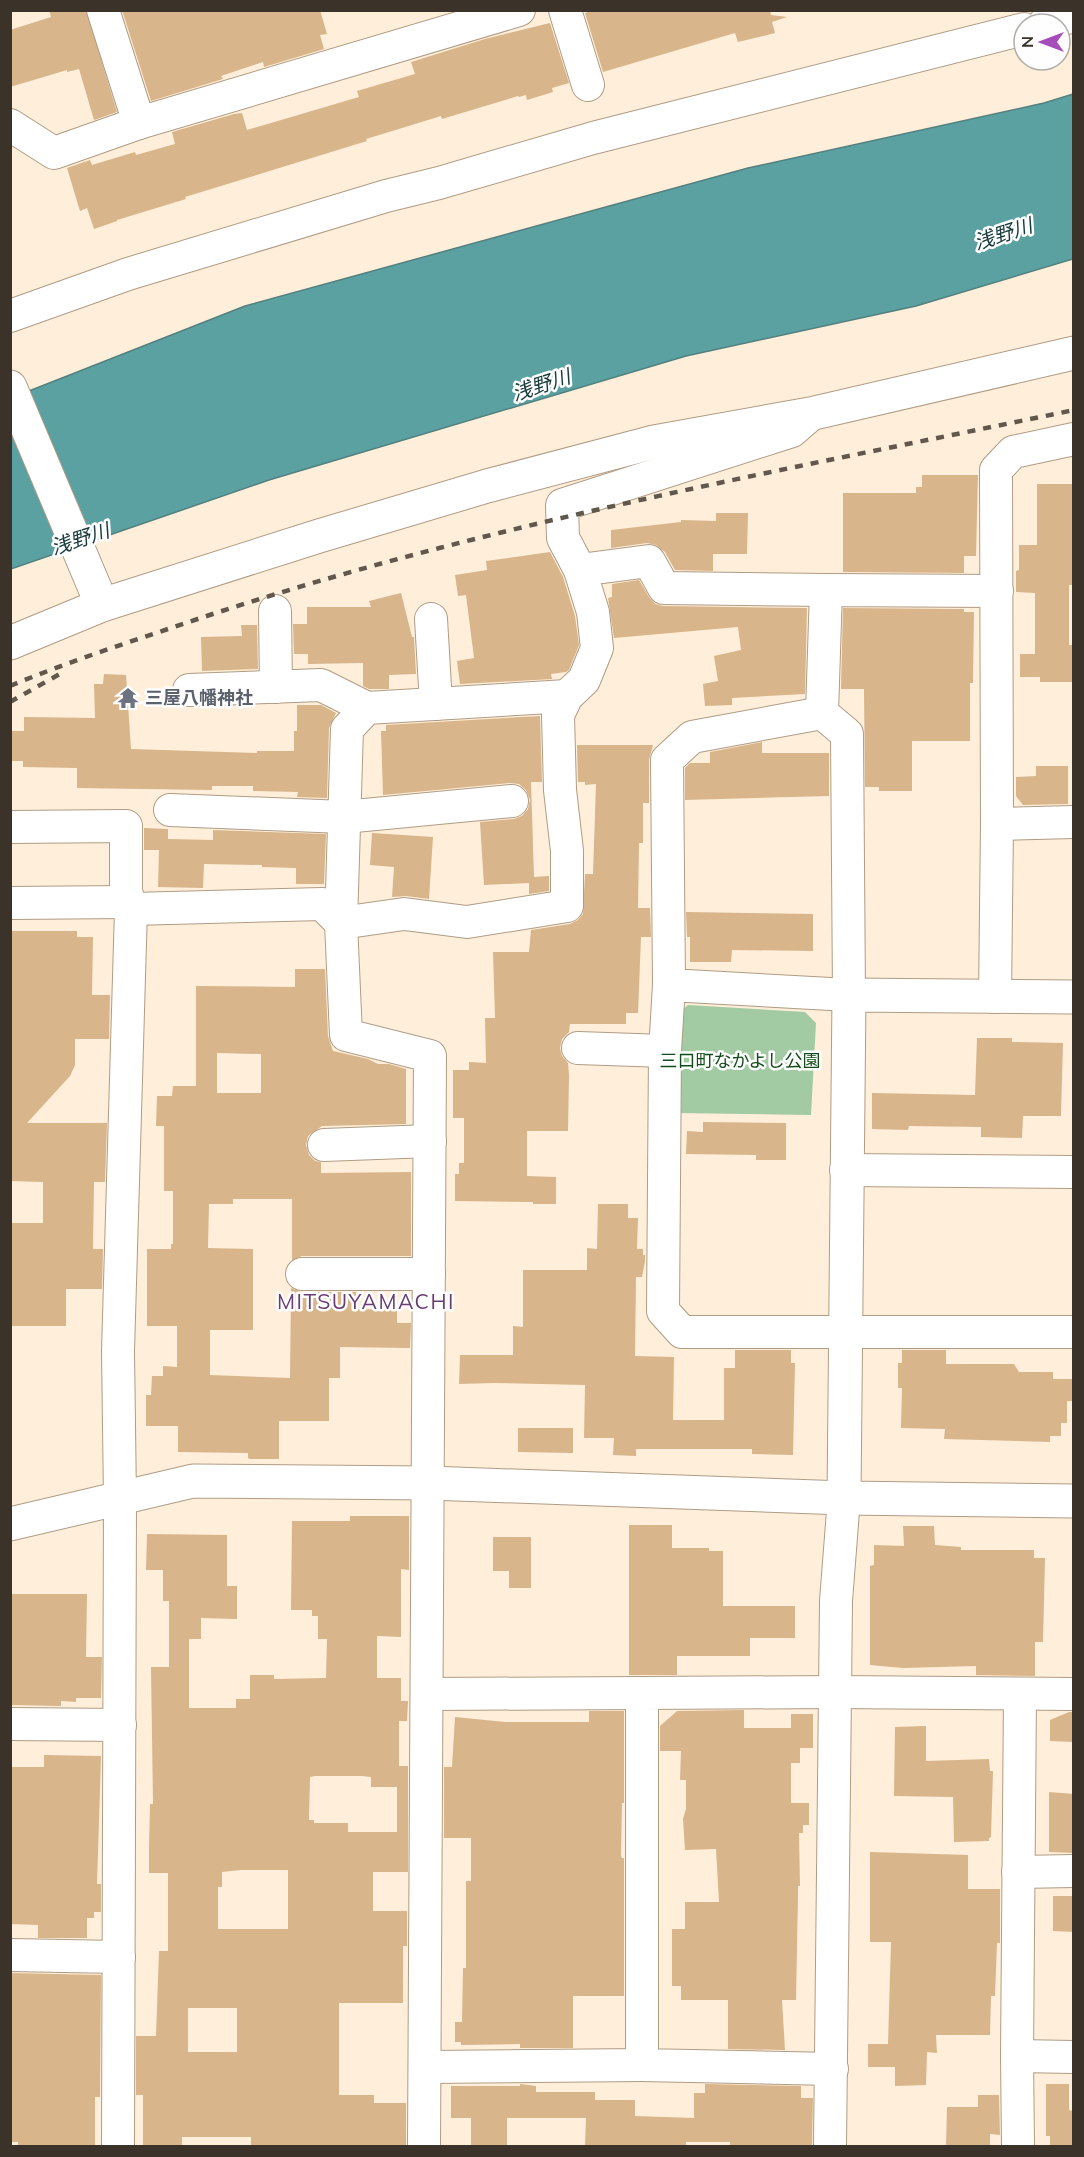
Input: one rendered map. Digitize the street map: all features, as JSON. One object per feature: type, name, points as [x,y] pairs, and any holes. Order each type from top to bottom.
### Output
[{"type":"street","points":[[103,10],[139,123]]},
{"type":"street","points":[[10,125],[54,153],[139,123],[519,10]]},
{"type":"street","points":[[565,10],[588,85]]},
{"type":"street","points":[[10,316],[128,274],[386,196],[593,138],[1012,32]]},
{"type":"street","points":[[10,643],[102,605],[319,536],[487,486],[654,442],[810,414],[1074,353]]},
{"type":"street","points":[[10,387],[102,605]]},
{"type":"street","points":[[341,923],[404,914],[467,922],[567,906],[567,851],[560,790],[558,715],[567,696],[584,680],[597,648],[593,612],[580,570],[563,538],[562,505],[792,431],[810,414]]},
{"type":"street","points":[[995,996],[998,824],[996,470],[1013,453],[1074,439]]},
{"type":"street","points":[[580,570],[649,561],[664,588],[997,591]]},
{"type":"street","points":[[822,713],[826,590]]},
{"type":"street","points":[[275,611],[276,687]]},
{"type":"street","points":[[431,619],[436,704]]},
{"type":"street","points":[[189,690],[321,685],[367,708],[567,696]]},
{"type":"street","points":[[367,708],[347,729],[341,923],[346,1035],[430,1056],[424,2146]]},
{"type":"street","points":[[822,713],[692,737],[667,760],[669,985],[665,1052],[663,1311],[681,1332],[1074,1332]]},
{"type":"street","points":[[822,713],[847,734],[849,995],[844,1498],[836,1601],[830,2146]]},
{"type":"street","points":[[170,810],[344,817],[512,801]]},
{"type":"street","points":[[998,824],[1074,822]]},
{"type":"street","points":[[10,827],[126,826],[126,891],[130,906],[118,1351],[120,1500],[118,2146]]},
{"type":"street","points":[[10,903],[130,906],[322,904],[341,923]]},
{"type":"street","points":[[669,985],[849,995],[1074,997]]},
{"type":"street","points":[[578,1048],[665,1052]]},
{"type":"street","points":[[324,1145],[430,1141]]},
{"type":"street","points":[[846,1170],[1074,1172]]},
{"type":"street","points":[[302,1274],[429,1274]]},
{"type":"street","points":[[10,1524],[193,1481],[429,1483],[844,1498],[1074,1501]]},
{"type":"street","points":[[428,1695],[836,1692],[1074,1694]]},
{"type":"street","points":[[642,1694],[642,2065]]},
{"type":"street","points":[[1018,2146],[1020,1695]]},
{"type":"street","points":[[10,1724],[120,1725]]},
{"type":"street","points":[[1018,1872],[1074,1871]]},
{"type":"street","points":[[10,1955],[119,1957]]},
{"type":"street","points":[[1017,2056],[1074,2057]]},
{"type":"street","points":[[425,2067],[642,2065],[832,2069]]},
{"type":"green space","name":"三口町なかよし公園","points":[[688,1005],[805,1012],[816,1023],[811,1115],[676,1113],[676,1014]]},
{"type":"water","name":"浅野川","points":[[1073,94],[1073,259],[916,306],[686,356],[269,480],[11,569],[11,398],[245,306],[748,168],[1044,103]]},
{"type":"building","points":[[49,10],[86,10],[117,112],[94,120],[79,69],[67,72],[67,70],[10,87],[10,30],[51,17]]},
{"type":"building","points":[[122,10],[320,10],[327,34],[320,35],[324,49],[264,67],[263,62],[221,76],[223,79],[151,101]]},
{"type":"building","points":[[593,10],[770,10],[771,15],[787,17],[772,22],[775,33],[738,42],[735,33],[603,72],[585,13]]},
{"type":"building","points":[[550,23],[569,83],[552,88],[553,92],[527,100],[526,95],[518,96],[442,119],[441,116],[185,197],[186,199],[94,229],[87,208],[80,211],[67,168],[90,160],[92,165],[135,152],[136,155],[175,144],[172,132],[234,114],[242,113],[247,130],[359,97],[357,91],[415,74],[411,62],[485,39]]},
{"type":"building","points":[[922,475],[978,475],[976,556],[964,556],[964,573],[843,572],[843,493],[916,493],[916,487],[922,487]]},
{"type":"building","points":[[1037,484],[1074,484],[1074,585],[1069,585],[1069,645],[1074,645],[1074,682],[1040,682],[1040,677],[1020,677],[1020,654],[1035,654],[1035,593],[1016,592],[1016,571],[1019,570],[1019,545],[1037,545]]},
{"type":"building","points":[[716,513],[748,513],[747,554],[713,554],[713,571],[675,570],[665,552],[656,545],[647,543],[611,548],[611,530],[681,522],[681,520],[716,521]]},
{"type":"building","points":[[550,552],[563,577],[575,616],[579,645],[569,670],[551,674],[552,679],[460,684],[457,661],[474,658],[466,595],[458,596],[455,575],[487,570],[486,561]]},
{"type":"building","points":[[639,580],[655,604],[663,606],[807,608],[805,694],[732,698],[732,705],[705,706],[703,684],[718,681],[714,656],[741,650],[738,627],[614,638],[608,598],[612,597],[612,584]]},
{"type":"building","points":[[401,593],[412,637],[414,637],[416,674],[389,675],[389,689],[369,689],[363,686],[363,663],[308,664],[308,654],[294,654],[293,624],[307,624],[307,607],[371,607],[369,601]]},
{"type":"building","points":[[843,608],[964,609],[964,612],[974,612],[970,741],[912,741],[912,791],[879,791],[879,787],[865,787],[864,689],[841,689]]},
{"type":"building","points":[[241,625],[257,625],[258,669],[202,671],[201,637],[242,636]]},
{"type":"building","points":[[104,674],[126,675],[131,749],[257,753],[257,751],[294,751],[297,705],[321,705],[336,713],[329,728],[327,798],[297,797],[298,792],[253,791],[253,786],[212,786],[212,790],[77,788],[77,768],[23,767],[23,761],[10,761],[10,731],[24,731],[24,717],[95,718],[94,684],[103,684]]},
{"type":"building","points":[[540,716],[542,782],[531,782],[534,877],[549,876],[549,891],[529,894],[529,883],[484,885],[480,822],[514,819],[522,816],[528,809],[530,800],[526,790],[519,784],[510,783],[383,795],[381,731],[386,731],[386,725]]},
{"type":"building","points":[[762,742],[762,753],[829,753],[829,796],[685,800],[685,768],[690,763],[710,763],[710,752]]},
{"type":"building","points":[[577,745],[653,745],[649,760],[649,803],[643,803],[643,843],[639,843],[638,908],[650,908],[651,937],[641,937],[638,1013],[626,1013],[626,1024],[570,1024],[569,1032],[562,1039],[560,1048],[562,1056],[568,1063],[569,1075],[568,1131],[527,1131],[527,1176],[556,1177],[556,1204],[455,1201],[455,1174],[459,1174],[459,1163],[464,1163],[464,1118],[453,1118],[453,1070],[469,1070],[469,1062],[486,1063],[485,1018],[495,1018],[493,952],[529,952],[531,930],[570,924],[583,914],[585,874],[593,874],[596,784],[585,785],[585,782],[578,782]]},
{"type":"building","points":[[1036,766],[1068,766],[1068,804],[1023,805],[1016,796],[1016,777],[1036,776]]},
{"type":"building","points":[[144,828],[168,829],[168,839],[213,840],[213,830],[326,834],[324,884],[296,884],[296,868],[204,864],[203,888],[158,887],[159,850],[144,850]]},
{"type":"building","points":[[372,833],[433,837],[429,899],[392,897],[394,867],[370,865]]},
{"type":"building","points":[[686,912],[813,914],[813,951],[732,950],[731,962],[690,962],[690,937],[687,937]]},
{"type":"building","points":[[10,931],[77,931],[77,937],[93,937],[92,995],[110,995],[109,1039],[75,1039],[75,1065],[70,1076],[27,1123],[107,1123],[105,1182],[94,1182],[93,1249],[103,1249],[102,1289],[66,1289],[66,1326],[10,1326],[10,1223],[43,1223],[43,1182],[10,1181]]},
{"type":"building","points":[[295,969],[325,969],[328,1036],[333,1051],[368,1059],[378,1064],[389,1064],[406,1069],[406,1124],[322,1126],[308,1136],[306,1145],[309,1155],[315,1161],[321,1162],[321,1173],[411,1172],[411,1256],[302,1256],[292,1260],[292,1199],[233,1199],[233,1204],[209,1204],[208,1248],[253,1249],[253,1330],[210,1330],[210,1375],[290,1378],[291,1288],[302,1292],[356,1292],[356,1309],[397,1310],[397,1323],[411,1323],[410,1348],[340,1347],[340,1378],[329,1378],[329,1421],[279,1421],[279,1459],[250,1459],[248,1453],[178,1452],[178,1426],[146,1426],[146,1395],[151,1395],[152,1376],[163,1376],[163,1366],[177,1367],[177,1326],[147,1326],[147,1249],[171,1249],[171,1244],[173,1244],[173,1191],[164,1191],[164,1126],[156,1126],[157,1096],[172,1096],[173,1086],[196,1086],[196,986],[295,987]],"holes":[[[217,1053],[261,1054],[261,1093],[217,1093]]]},
{"type":"building","points":[[977,1038],[1012,1038],[1012,1042],[1063,1043],[1061,1116],[1023,1116],[1022,1138],[981,1137],[981,1127],[909,1126],[908,1130],[872,1129],[872,1093],[975,1095]]},
{"type":"building","points":[[703,1122],[786,1123],[786,1160],[756,1160],[756,1155],[686,1154],[687,1131],[703,1132]]},
{"type":"building","points":[[598,1204],[628,1204],[628,1218],[638,1218],[637,1249],[643,1249],[645,1261],[642,1277],[636,1277],[635,1356],[674,1357],[673,1420],[724,1420],[724,1368],[735,1368],[735,1350],[791,1350],[791,1363],[795,1363],[793,1455],[752,1454],[752,1449],[636,1449],[636,1456],[613,1455],[614,1438],[584,1438],[585,1385],[459,1384],[460,1355],[513,1355],[513,1326],[523,1327],[523,1270],[587,1270],[587,1248],[597,1249]]},
{"type":"building","points":[[902,1350],[946,1350],[946,1364],[1014,1364],[1019,1372],[1053,1372],[1053,1379],[1072,1379],[1073,1401],[1067,1401],[1067,1423],[1061,1423],[1061,1436],[1050,1436],[1050,1442],[944,1439],[945,1429],[901,1428],[902,1388],[898,1388],[898,1363],[902,1363]]},
{"type":"building","points":[[518,1428],[573,1428],[573,1453],[518,1452]]},
{"type":"building","points":[[350,1516],[409,1516],[409,1570],[401,1569],[401,1637],[377,1636],[377,1678],[401,1678],[401,1701],[408,1701],[407,1721],[399,1721],[399,1766],[408,1766],[408,1872],[373,1872],[373,1911],[407,1911],[407,1946],[403,1946],[403,2003],[339,2003],[339,2095],[374,2095],[374,2103],[406,2103],[406,2146],[251,2146],[251,2137],[182,2137],[182,2146],[143,2146],[143,2095],[136,2095],[136,2036],[156,2036],[159,1951],[168,1951],[168,1873],[149,1873],[149,1848],[150,1804],[153,1804],[151,1667],[169,1667],[169,1601],[163,1601],[163,1570],[146,1570],[147,1534],[227,1535],[227,1586],[237,1586],[237,1619],[201,1618],[201,1639],[189,1639],[189,1708],[236,1708],[236,1699],[250,1699],[250,1675],[274,1675],[274,1679],[326,1678],[327,1639],[318,1639],[318,1616],[312,1616],[312,1610],[291,1610],[292,1521],[350,1521]],"holes":[[[310,1777],[371,1777],[371,1787],[397,1787],[397,1832],[348,1832],[348,1823],[314,1823],[314,1820],[309,1820]],[[288,1870],[288,1929],[218,1929],[218,1887],[222,1887],[222,1872]],[[188,2008],[237,2008],[237,2052],[188,2052]]]},
{"type":"building","points":[[629,1525],[672,1525],[672,1548],[709,1548],[709,1551],[723,1551],[723,1606],[795,1606],[795,1638],[750,1638],[750,1656],[677,1656],[677,1675],[629,1675]]},
{"type":"building","points":[[903,1526],[934,1526],[935,1545],[961,1547],[961,1550],[1034,1550],[1034,1558],[1045,1558],[1043,1642],[1035,1642],[1035,1676],[976,1675],[976,1666],[903,1668],[870,1665],[870,1566],[874,1565],[874,1545],[904,1546]]},
{"type":"building","points":[[493,1537],[531,1537],[531,1588],[509,1588],[509,1571],[493,1571]]},
{"type":"building","points":[[10,1594],[87,1594],[86,1657],[102,1657],[101,1698],[76,1698],[76,1702],[61,1701],[61,1706],[12,1705]]},
{"type":"building","points":[[744,1710],[744,1728],[791,1728],[791,1714],[813,1714],[813,1748],[800,1748],[800,1763],[791,1763],[791,1803],[809,1803],[809,1825],[803,1825],[803,1833],[799,1833],[800,1886],[798,1886],[796,2000],[782,2000],[785,2050],[728,2049],[728,2000],[681,2000],[681,1986],[672,1986],[672,1929],[685,1929],[685,1902],[719,1902],[716,1849],[685,1850],[683,1819],[686,1809],[686,1780],[680,1780],[681,1751],[660,1751],[660,1726],[677,1711]]},
{"type":"building","points":[[589,1711],[624,1711],[624,1803],[622,1803],[621,1856],[624,1858],[624,1996],[573,1996],[573,2048],[520,2048],[520,2044],[461,2045],[461,2042],[455,2042],[455,2022],[462,2022],[463,1968],[466,1968],[466,1881],[471,1881],[471,1838],[444,1838],[444,1767],[452,1767],[455,1717],[505,1722],[589,1722]]},
{"type":"building","points":[[1074,1712],[1074,1742],[1050,1741],[1050,1720]]},
{"type":"building","points":[[926,1726],[926,1761],[989,1759],[990,1771],[993,1771],[989,1841],[954,1842],[953,1797],[894,1796],[895,1727]]},
{"type":"building","points":[[44,1755],[101,1756],[97,1884],[101,1884],[101,1912],[94,1912],[94,1918],[87,1918],[87,1938],[38,1938],[38,1925],[10,1924],[11,1767],[44,1767]]},
{"type":"building","points":[[1049,1792],[1074,1794],[1074,1853],[1049,1852]]},
{"type":"building","points":[[870,1852],[968,1855],[968,1889],[1000,1889],[1000,1943],[997,1943],[995,1996],[991,1996],[990,2035],[936,2035],[937,2053],[927,2052],[926,2085],[895,2086],[895,2067],[868,2067],[868,2044],[888,2044],[891,1942],[870,1942]]},
{"type":"building","points":[[1053,1896],[1074,1896],[1074,1932],[1053,1931]]},
{"type":"building","points":[[10,1973],[101,1975],[100,2097],[95,2097],[95,2146],[18,2146],[18,2142],[10,2142]]},
{"type":"building","points":[[520,2084],[536,2086],[536,2092],[595,2092],[595,2100],[635,2100],[635,2116],[694,2118],[694,2093],[705,2093],[705,2084],[801,2086],[801,2098],[813,2098],[812,2145],[730,2146],[730,2142],[686,2142],[686,2146],[585,2146],[586,2118],[507,2118],[507,2146],[471,2146],[471,2118],[451,2118],[451,2086],[520,2086]]},
{"type":"building","points":[[1046,2084],[1069,2084],[1069,2110],[1073,2111],[1073,2146],[1050,2146],[1050,2136],[1046,2136]]},
{"type":"building","points":[[978,2095],[999,2095],[1000,2135],[990,2134],[990,2146],[946,2146],[947,2107],[978,2107]]},
{"type":"railway","points":[[10,686],[171,628],[282,592],[394,560],[619,505],[1074,410]]},
{"type":"railway","points":[[10,702],[65,671]]},
{"type":"place","name":"三屋八幡神社","points":[[128,698]]},
{"type":"district","name":"MITSUYAMACHI","points":[[366,1302]]}]
